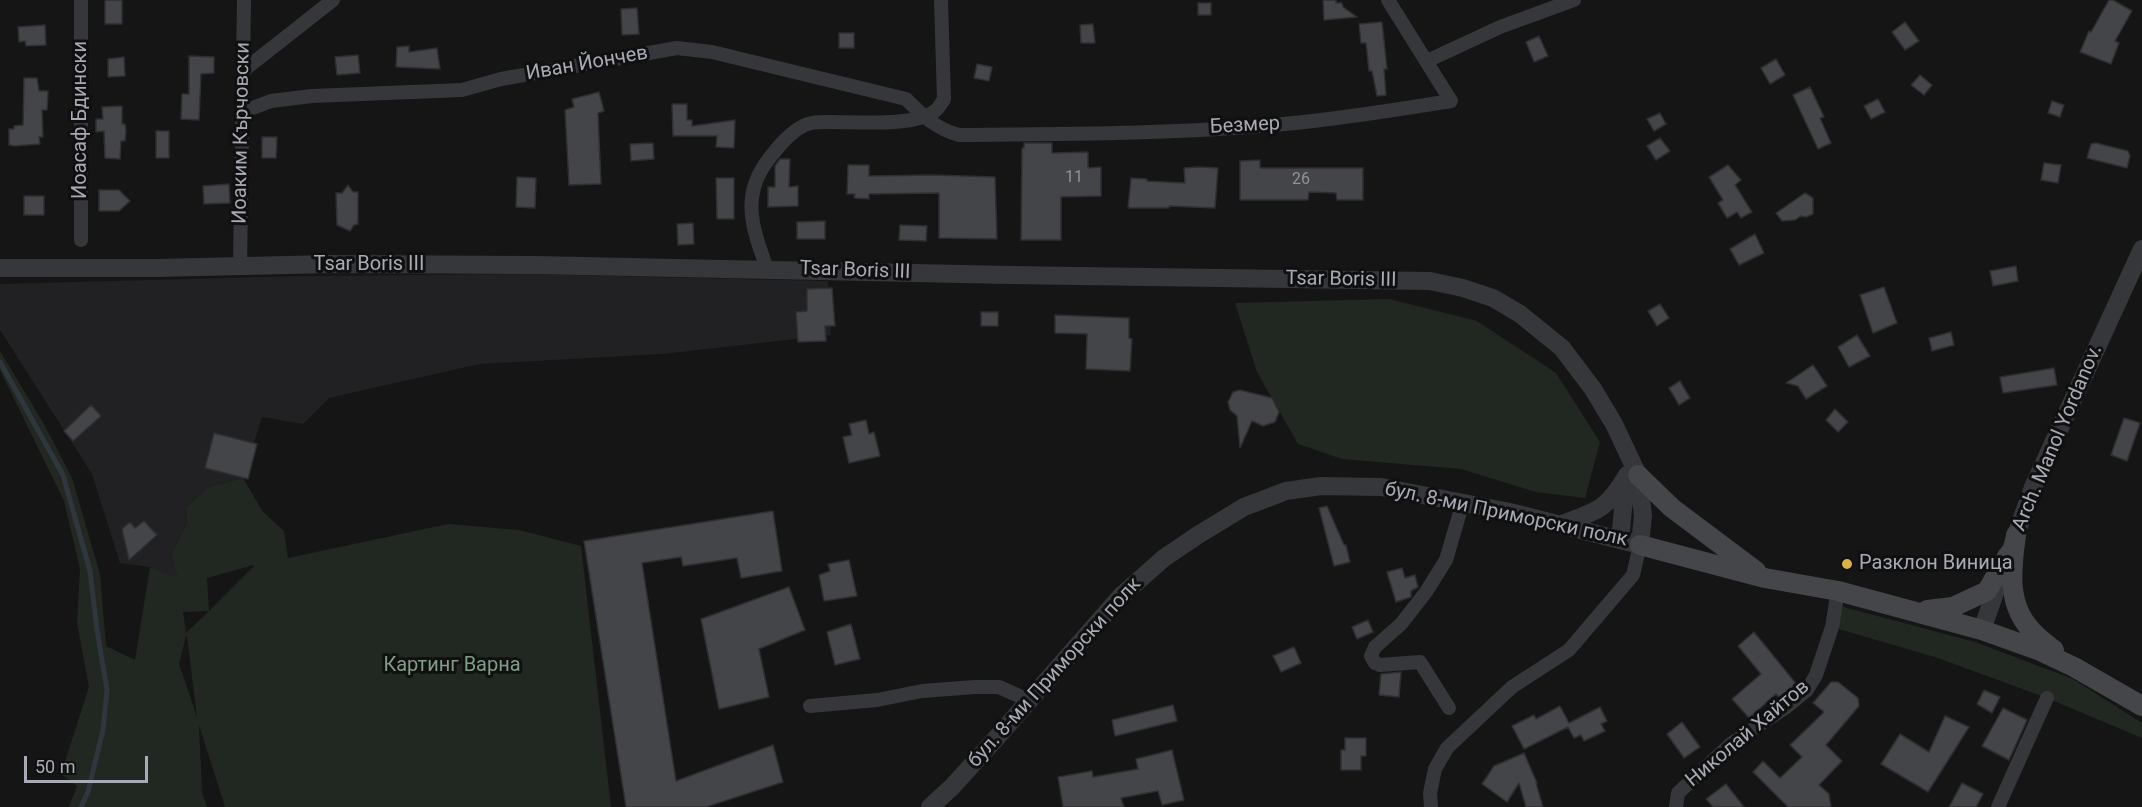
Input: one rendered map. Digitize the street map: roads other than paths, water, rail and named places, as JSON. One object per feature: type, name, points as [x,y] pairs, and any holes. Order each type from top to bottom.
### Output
[{"type":"main road","points":[[1631,470],[1697,528],[1765,578]]},
{"type":"main road","points":[[2016,535],[2011,586],[2021,618],[2035,635],[2074,667],[2142,706]]},
{"type":"main road","name":"бул. 8-ми Приморски полк","points":[[1640,545],[1765,578],[1838,591],[1911,610],[1982,630],[2038,650],[2074,667]]},
{"type":"main road","points":[[1911,610],[1953,608],[1987,591],[2008,555]]},
{"type":"street","name":"Иоасаф Бдински","points":[[81,0],[81,240]]},
{"type":"street","name":"Иоаким Кърчовски","points":[[240,267],[244,0]]},
{"type":"street","points":[[244,70],[333,0]]},
{"type":"street","points":[[767,269],[757,242],[751,208],[753,188],[758,173],[779,144],[805,125],[819,122],[902,122],[924,117],[936,111],[944,99],[941,0]]},
{"type":"street","name":"Безмер","points":[[924,117],[943,131],[959,135],[1133,133],[1280,125],[1451,101],[1388,0]]},
{"type":"street","points":[[1427,61],[1500,27],[1574,0]]},
{"type":"street","name":"Иван Йончев","points":[[242,112],[271,101],[312,96],[462,90],[501,79],[677,48],[712,52],[906,99],[924,117]]},
{"type":"street","name":"Arch. Manol Yordanov.","points":[[1982,630],[2033,486],[2142,249]]},
{"type":"street","name":"Tsar Boris III","points":[[0,268],[343,264],[767,269],[1420,281],[1463,288],[1492,298],[1520,314],[1562,348],[1598,398],[1614,424],[1631,470],[1643,515],[1640,545]]},
{"type":"street","points":[[1560,525],[1597,511],[1607,504],[1631,470]]},
{"type":"street","name":"Tsar Boris III","points":[[1620,540],[1631,470]]},
{"type":"street","name":"бул. 8-ми Приморски полк","points":[[930,807],[991,744],[1121,596],[1164,558],[1197,535],[1244,507],[1286,491],[1321,486],[1381,487],[1463,502],[1640,545]]},
{"type":"street","points":[[1449,708],[1420,662],[1380,665],[1375,663],[1371,656],[1375,647],[1401,624],[1426,592],[1446,560],[1463,502]]},
{"type":"street","points":[[1431,807],[1430,793],[1435,769],[1447,748],[1512,687],[1569,650],[1633,575],[1640,545]]},
{"type":"street","name":"Николай Хайтов","points":[[1676,807],[1678,793],[1732,743],[1785,708],[1807,690],[1816,675],[1828,637],[1838,591]]},
{"type":"street","points":[[810,706],[877,700],[921,691],[975,687],[999,687],[1028,700]]},
{"type":"street","points":[[1998,807],[2047,698]]},
{"type":"waterway","points":[[0,362],[63,475],[90,571],[107,690],[103,730],[88,792],[81,807]]},
{"type":"place","name":"Разклон Виница","points":[[1847,564]]},
{"type":"park label","name":"Картинг Варна","points":[[452,666]]}]
